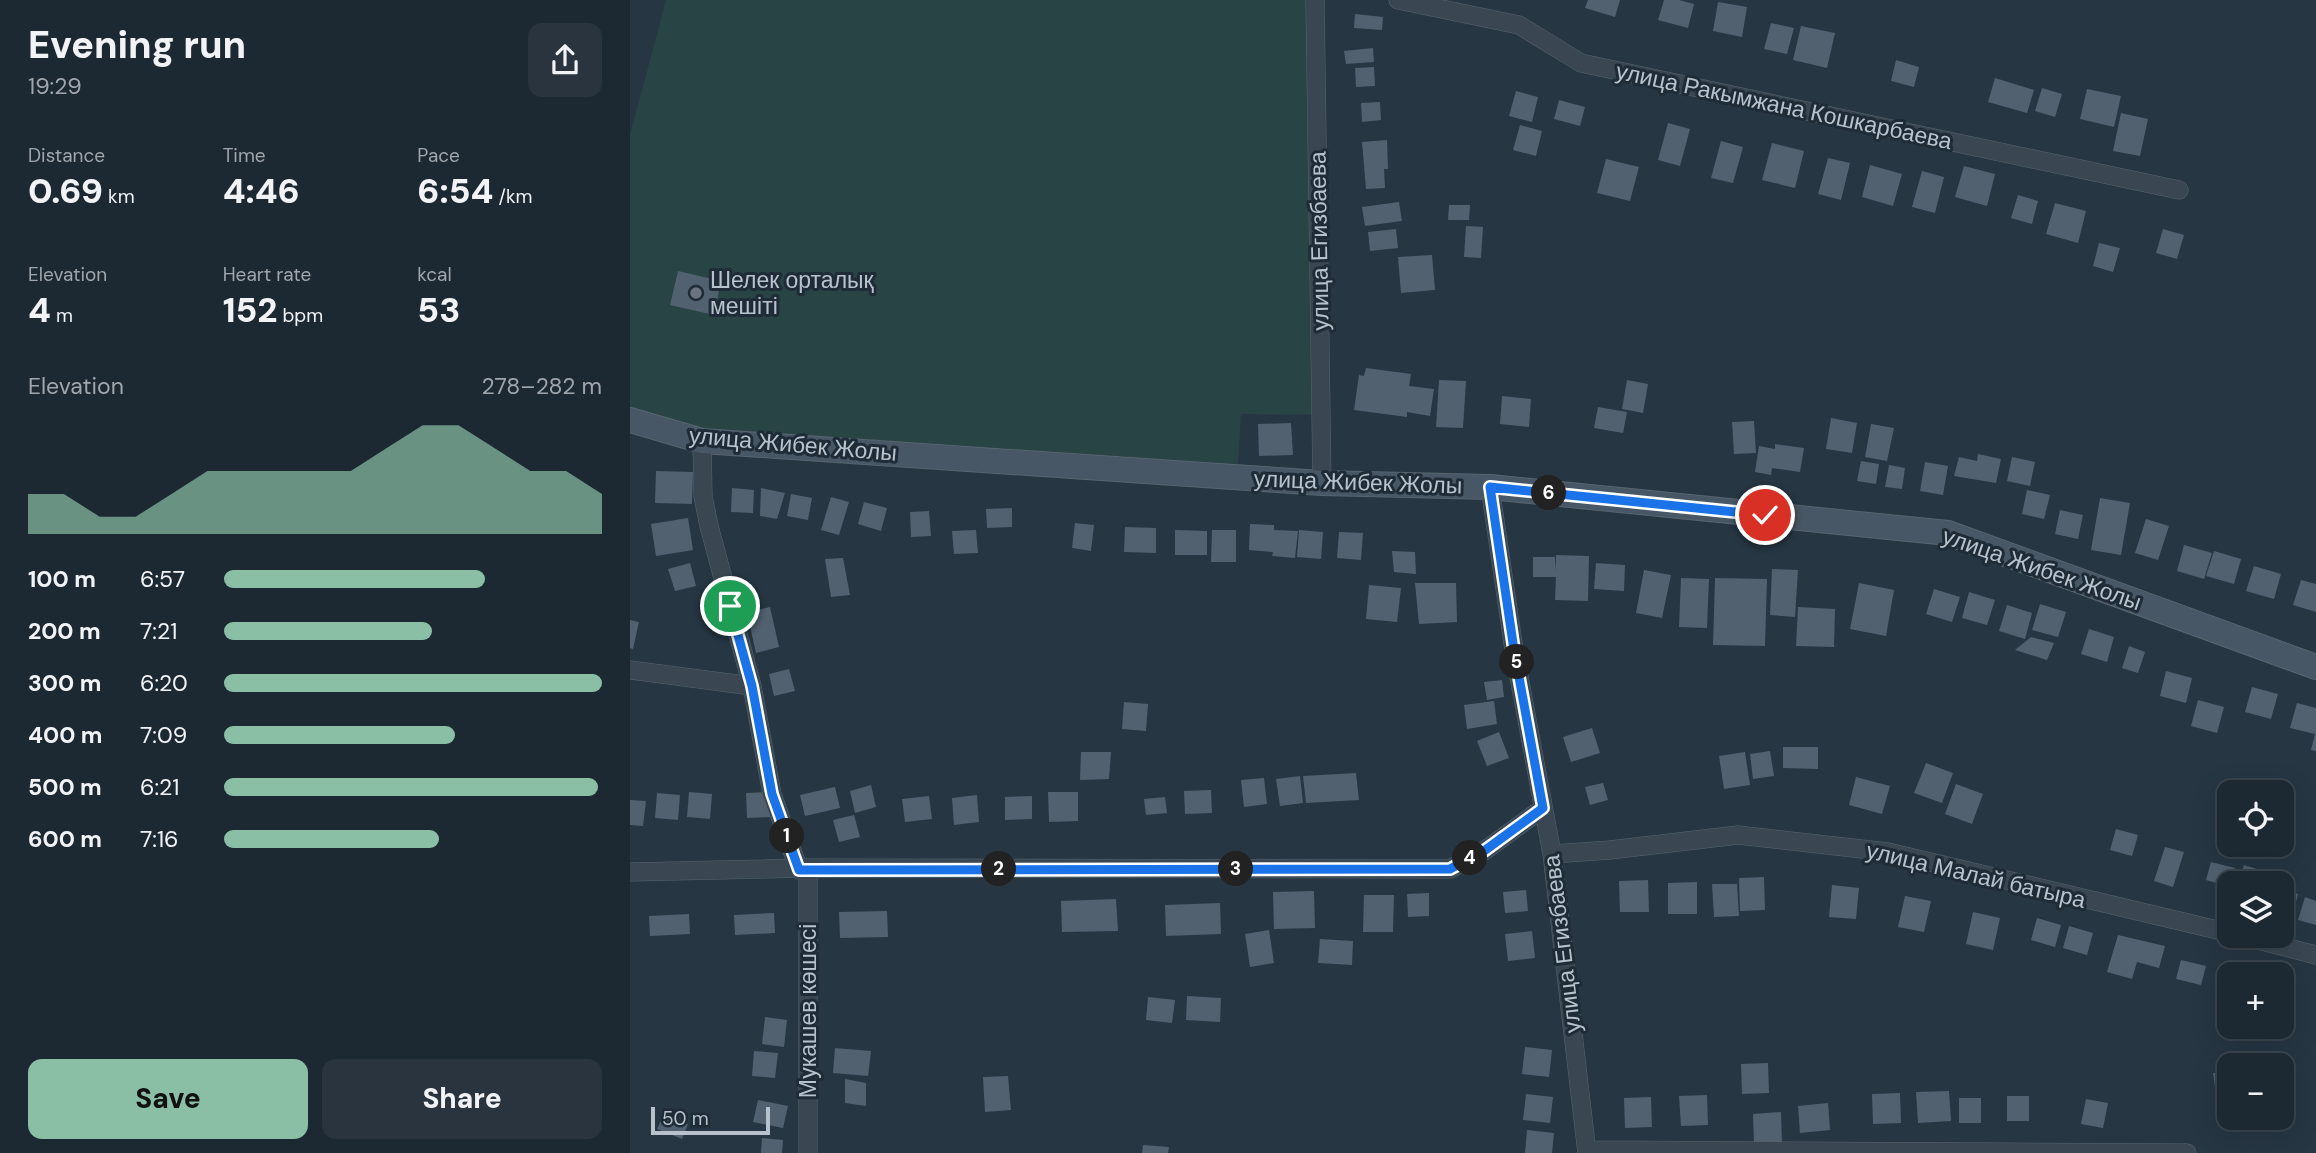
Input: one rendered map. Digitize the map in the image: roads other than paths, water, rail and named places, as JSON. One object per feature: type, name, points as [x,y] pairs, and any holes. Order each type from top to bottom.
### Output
[{"type":"main road","name":"улица Жибек Жолы","points":[[630,420],[702,441],[1322,483],[1490,487],[1948,533],[2316,667]]},
{"type":"street","name":"улица Егизбаева","points":[[1315,0],[1322,483]]},
{"type":"street","name":"улица Ракымжана Кошкарбаева","points":[[1398,0],[1519,25],[1581,63],[2179,190]]},
{"type":"street","name":"Мукашев көшесі","points":[[702,441],[703,496],[752,686],[772,794],[803,869],[808,1153]]},
{"type":"street","name":"улица Егизбаева","points":[[1490,487],[1514,650],[1552,853],[1587,1151]]},
{"type":"street","points":[[630,670],[752,686]]},
{"type":"street","points":[[630,872],[803,869],[1450,869],[1484,851],[1543,808]]},
{"type":"street","name":"улица Малай батыра","points":[[1552,853],[1610,850],[1738,835],[1888,852],[2217,930]]},
{"type":"street","points":[[2289,948],[2316,955]]},
{"type":"street","points":[[1587,1151],[2187,1153]]},
{"type":"place","name":"Шелек орталық мешіті","points":[[696,293]]}]
